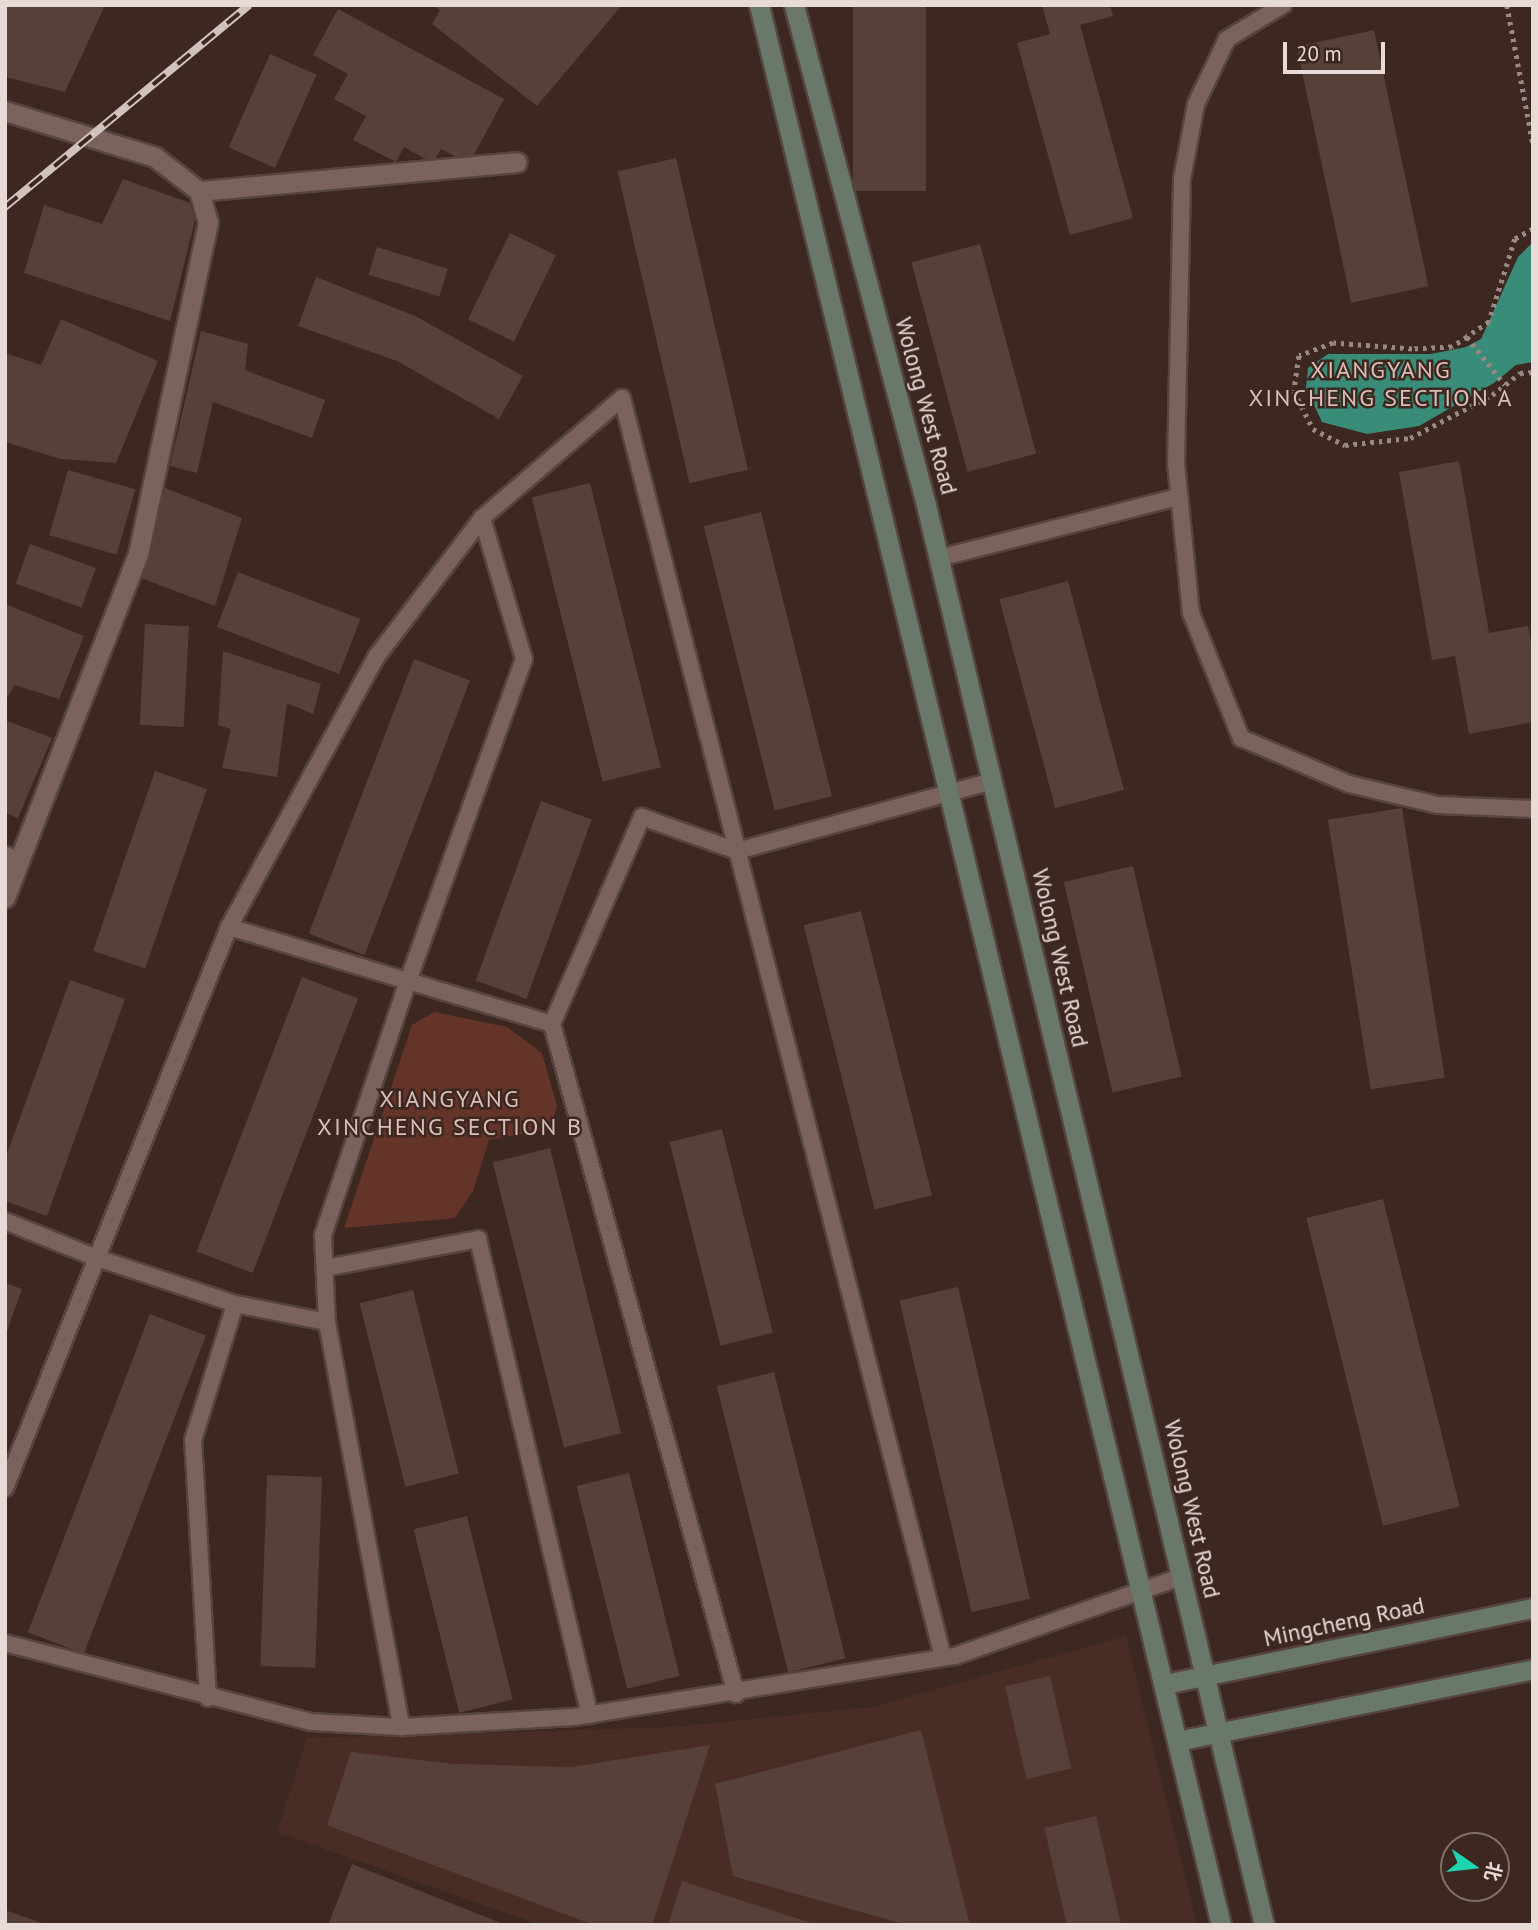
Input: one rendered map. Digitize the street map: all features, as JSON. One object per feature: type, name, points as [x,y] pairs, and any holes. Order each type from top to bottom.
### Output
[{"type":"main road","points":[[759,5],[1143,1590],[1221,1925]]},
{"type":"main road","name":"Wolong West Road","points":[[794,5],[939,558],[1264,1925]]},
{"type":"main road","name":"Mingcheng Road","points":[[1165,1684],[1533,1608]]},
{"type":"main road","points":[[1177,1741],[1219,1735],[1533,1669]]},
{"type":"street","points":[[5,111],[155,157],[199,191],[208,222],[138,554],[12,858],[5,897]]},
{"type":"street","points":[[199,191],[517,162]]},
{"type":"lane","points":[[1283,5],[1227,39],[1196,104],[1182,179],[1176,463],[1191,614],[1241,738],[1361,787],[1438,805],[1533,809]]},
{"type":"lane","points":[[5,1488],[94,1257],[229,927],[377,656],[482,518],[622,398],[943,1657]]},
{"type":"lane","points":[[939,558],[1179,497]]},
{"type":"lane","points":[[401,1727],[327,1322],[323,1235],[408,981],[524,659],[482,518]]},
{"type":"lane","points":[[736,1694],[552,1024],[642,817],[737,851],[993,781]]},
{"type":"lane","points":[[229,927],[552,1024]]},
{"type":"lane","points":[[5,1221],[94,1257],[235,1304],[327,1322]]},
{"type":"lane","points":[[325,1268],[478,1239],[590,1715]]},
{"type":"lane","points":[[208,1698],[193,1440],[235,1304]]},
{"type":"lane","points":[[5,1643],[311,1723],[401,1727],[590,1715],[736,1694],[943,1657],[1183,1576]]},
{"type":"path","points":[[1507,5],[1533,144]]},
{"type":"path","points":[[1533,229],[1515,239],[1489,322],[1467,337],[1452,346],[1412,349],[1333,343],[1299,356],[1294,391],[1313,429],[1345,445],[1410,438],[1520,373],[1533,372]]},
{"type":"path","points":[[1467,337],[1504,384]]},
{"type":"shaded area","points":[[434,1012],[507,1027],[542,1053],[557,1106],[550,1129],[489,1140],[473,1191],[455,1218],[344,1228],[412,1025]]},
{"type":"shaded area","points":[[1126,1636],[1197,1925],[540,1925],[277,1832],[307,1738],[673,1727],[873,1707]]},
{"type":"water","points":[[1533,242],[1533,362],[1516,365],[1494,383],[1419,426],[1367,434],[1322,422],[1306,388],[1308,368],[1328,354],[1431,354],[1466,347],[1481,339],[1518,257]]},
{"type":"building","points":[[5,5],[105,5],[65,92],[5,77]]},
{"type":"building","points":[[433,5],[622,5],[537,106],[432,24],[440,10]]},
{"type":"building","points":[[853,5],[926,5],[926,191],[853,191]]},
{"type":"building","points":[[1042,5],[1110,5],[1113,16],[1080,25],[1133,218],[1070,235],[1017,43],[1050,34]]},
{"type":"building","points":[[338,9],[504,99],[469,164],[441,149],[433,163],[404,147],[396,162],[353,140],[366,116],[334,99],[348,74],[313,55]]},
{"type":"building","points":[[1374,30],[1428,286],[1351,303],[1297,46]]},
{"type":"building","points":[[270,54],[317,75],[275,168],[229,147]]},
{"type":"building","points":[[676,158],[748,470],[690,483],[618,171]]},
{"type":"building","points":[[123,179],[190,203],[195,220],[170,321],[24,273],[44,205],[102,224]]},
{"type":"building","points":[[510,233],[556,255],[514,342],[468,319]]},
{"type":"building","points":[[980,244],[1036,454],[968,472],[911,262]]},
{"type":"building","points":[[377,247],[448,269],[439,296],[369,275]]},
{"type":"building","points":[[316,277],[415,316],[523,376],[499,419],[397,361],[298,326]]},
{"type":"building","points":[[61,319],[158,361],[116,463],[61,459],[5,442],[5,353],[41,365]]},
{"type":"building","points":[[201,331],[248,344],[245,370],[325,400],[312,438],[213,402],[197,473],[170,466]]},
{"type":"building","points":[[1459,461],[1489,633],[1528,626],[1533,654],[1533,722],[1469,734],[1455,656],[1432,660],[1399,472]]},
{"type":"building","points":[[68,470],[135,489],[117,555],[49,535]]},
{"type":"building","points":[[590,483],[661,767],[603,782],[532,498]]},
{"type":"building","points":[[165,488],[242,518],[215,606],[141,578]]},
{"type":"building","points":[[761,512],[832,796],[775,811],[704,526]]},
{"type":"building","points":[[30,544],[96,568],[81,607],[16,583]]},
{"type":"building","points":[[238,572],[360,619],[339,674],[217,627]]},
{"type":"building","points":[[1068,581],[1124,790],[1055,808],[999,599]]},
{"type":"building","points":[[5,604],[84,636],[59,699],[15,685],[5,701]]},
{"type":"building","points":[[145,624],[189,626],[184,727],[140,725]]},
{"type":"building","points":[[223,651],[321,684],[313,714],[287,703],[277,777],[222,768],[231,729],[218,725]]},
{"type":"building","points":[[414,659],[470,681],[365,955],[309,933]]},
{"type":"building","points":[[5,720],[52,738],[18,818],[5,813]]},
{"type":"building","points":[[155,771],[207,789],[145,969],[93,951]]},
{"type":"building","points":[[541,801],[592,819],[526,999],[476,980]]},
{"type":"building","points":[[1402,808],[1445,1078],[1371,1089],[1328,820]]},
{"type":"building","points":[[1133,866],[1182,1076],[1112,1092],[1064,882]]},
{"type":"building","points":[[861,911],[932,1195],[875,1210],[804,925]]},
{"type":"building","points":[[302,977],[358,999],[253,1273],[197,1251]]},
{"type":"building","points":[[70,980],[125,999],[47,1216],[5,1201],[5,1159]]},
{"type":"building","points":[[722,1129],[773,1333],[720,1346],[670,1142]]},
{"type":"building","points":[[550,1148],[621,1433],[564,1448],[493,1162]]},
{"type":"building","points":[[1383,1199],[1460,1507],[1383,1526],[1306,1218]]},
{"type":"building","points":[[5,1283],[22,1289],[6,1334],[5,1334]]},
{"type":"building","points":[[958,1287],[1030,1599],[972,1612],[900,1300]]},
{"type":"building","points":[[413,1290],[459,1473],[405,1487],[360,1303]]},
{"type":"building","points":[[150,1314],[206,1336],[84,1654],[28,1632]]},
{"type":"building","points":[[774,1372],[845,1658],[788,1673],[717,1386]]},
{"type":"building","points":[[629,1473],[680,1676],[627,1689],[577,1486]]},
{"type":"building","points":[[267,1475],[322,1477],[315,1668],[260,1666]]},
{"type":"building","points":[[467,1516],[513,1699],[459,1713],[414,1529]]},
{"type":"building","points":[[1050,1676],[1071,1769],[1027,1779],[1005,1686]]},
{"type":"building","points":[[921,1730],[970,1925],[907,1925],[733,1876],[715,1784]]},
{"type":"building","points":[[710,1745],[652,1925],[594,1925],[327,1825],[351,1752],[453,1764],[572,1767]]},
{"type":"building","points":[[1096,1816],[1121,1925],[1067,1925],[1044,1828]]},
{"type":"building","points":[[352,1864],[506,1925],[328,1925]]},
{"type":"building","points":[[682,1881],[814,1924],[814,1925],[668,1925]]},
{"type":"building","points":[[5,1910],[44,1924],[44,1925],[5,1925]]},
{"type":"railway","points":[[5,207],[249,5]]},
{"type":"district","name":"XIANGYANG XINCHENG SECTION A","points":[[1381,384]]},
{"type":"district","name":"XIANGYANG XINCHENG SECTION B","points":[[450,1113]]}]
